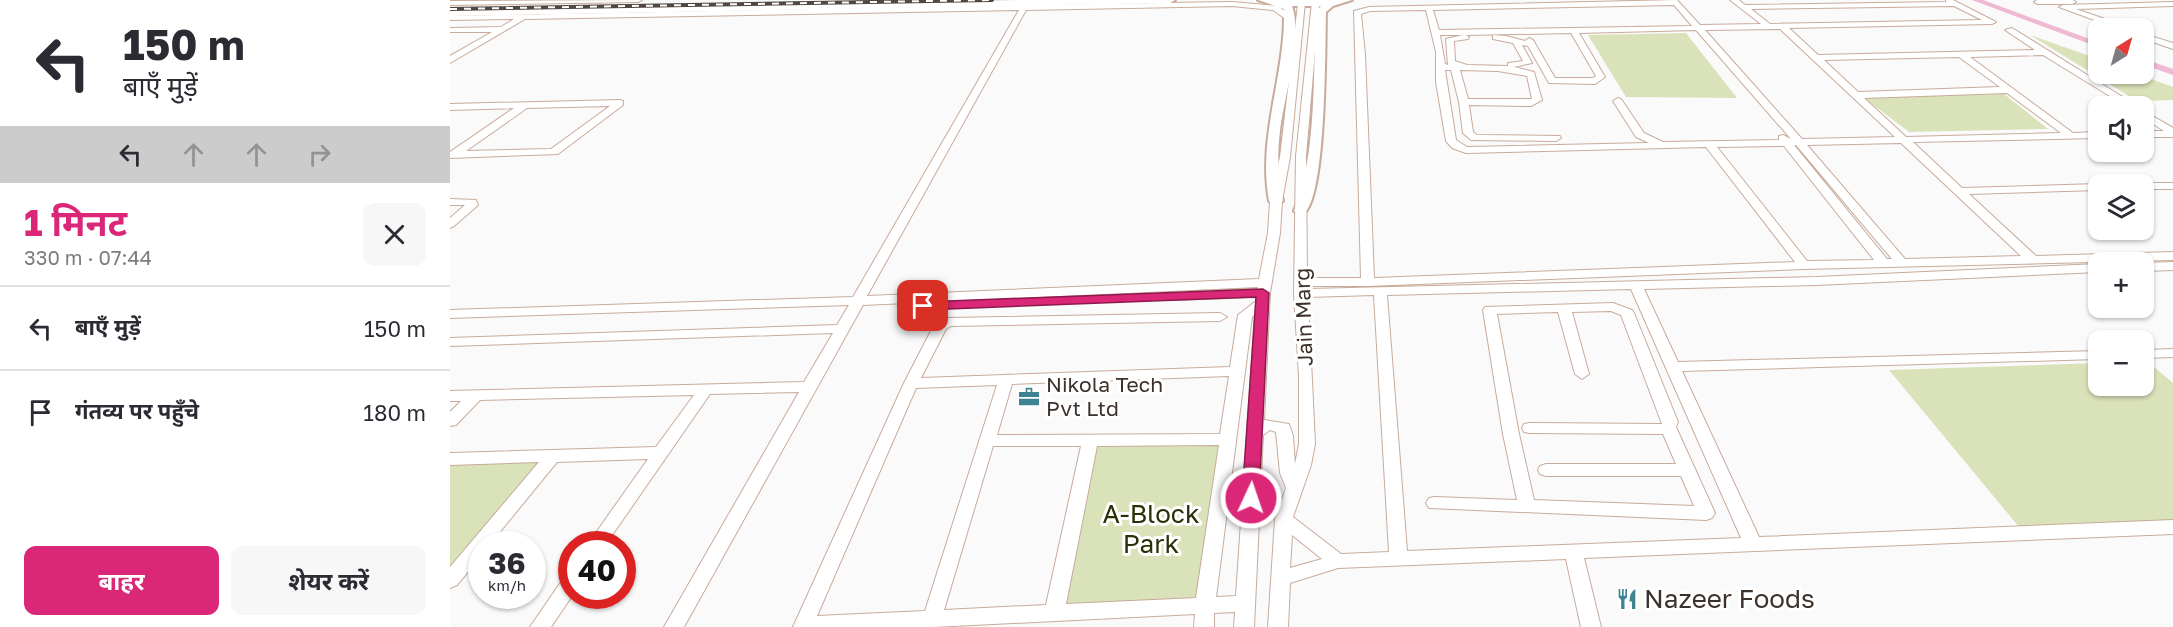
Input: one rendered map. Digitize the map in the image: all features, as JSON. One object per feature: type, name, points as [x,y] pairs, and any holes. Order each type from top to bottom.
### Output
[{"type":"main road","points":[[704,1],[711,0]]},
{"type":"main road","points":[[450,4],[756,0]]},
{"type":"main road","points":[[450,15],[1026,5],[1170,0]]},
{"type":"main road","points":[[1263,0],[1284,4],[1304,2],[1330,4],[1347,0]]},
{"type":"main road","points":[[1276,201],[1271,185],[1271,170],[1290,18],[1289,8],[1284,4]]},
{"type":"main road","points":[[1301,211],[1308,194],[1316,137],[1321,11],[1330,4]]},
{"type":"street","points":[[450,4],[638,0]]},
{"type":"street","points":[[1734,0],[1768,26]]},
{"type":"street","points":[[1399,559],[1374,287],[1357,13],[1369,9],[1670,1],[1785,141],[1893,263],[1908,276]]},
{"type":"street","points":[[2034,1],[2173,2]]},
{"type":"street","points":[[2034,1],[2088,19]]},
{"type":"street","points":[[1434,33],[1992,22],[1951,2],[1743,7]]},
{"type":"street","points":[[2094,18],[2064,7],[2173,2]]},
{"type":"street","points":[[674,627],[1026,5],[1243,4],[1275,8],[1290,18]]},
{"type":"street","name":"Jain Marg","points":[[1244,627],[1264,293],[1274,233],[1276,201],[1285,157],[1308,4],[1301,156],[1301,288],[1307,444],[1303,465],[1284,519],[1278,627]]},
{"type":"street","points":[[1833,5],[1860,24]]},
{"type":"street","points":[[1879,5],[1908,22]]},
{"type":"street","points":[[1429,8],[1440,52],[1440,67],[1451,141],[1461,149],[1475,151],[1708,143],[2088,135]]},
{"type":"street","points":[[453,57],[529,14]]},
{"type":"street","points":[[1782,26],[2033,260]]},
{"type":"street","points":[[1693,28],[1798,141],[1893,263]]},
{"type":"street","points":[[450,30],[503,29]]},
{"type":"street","points":[[1517,44],[1528,63],[1459,66],[1451,63],[1450,39],[1506,37],[1517,44],[1530,42],[1552,81],[1595,81],[1601,77],[1573,30]]},
{"type":"street","points":[[2009,30],[2116,96]]},
{"type":"street","points":[[2154,41],[2173,46]]},
{"type":"street","points":[[1817,58],[2044,52]]},
{"type":"street","points":[[1961,54],[2070,135]]},
{"type":"street","points":[[1440,67],[1519,70],[1531,74],[1537,100],[1531,103],[1464,102]]},
{"type":"street","points":[[1455,68],[1464,102],[1468,133],[1475,138],[1556,138]]},
{"type":"street","points":[[1856,95],[2008,90]]},
{"type":"street","points":[[1618,101],[1640,135],[1662,145]]},
{"type":"street","points":[[451,107],[620,104],[554,152],[452,155]]},
{"type":"street","points":[[452,155],[525,105]]},
{"type":"street","points":[[2154,121],[2173,133]]},
{"type":"street","points":[[2154,134],[2173,133]]},
{"type":"street","points":[[1708,143],[1804,265]]},
{"type":"street","points":[[2154,186],[2173,186]]},
{"type":"street","points":[[1960,191],[2088,188]]},
{"type":"street","points":[[450,202],[468,201],[472,202],[472,205],[450,224]]},
{"type":"street","points":[[1374,287],[1804,265],[2173,256]]},
{"type":"street","points":[[2154,267],[2173,266]]},
{"type":"street","points":[[1301,288],[1637,287],[2088,268]]},
{"type":"street","points":[[1637,287],[1753,544]]},
{"type":"street","points":[[1547,289],[1559,308],[1582,375]]},
{"type":"street","points":[[450,314],[1264,293]]},
{"type":"street","points":[[1204,627],[1245,315],[1264,293]]},
{"type":"street","points":[[450,323],[855,305]]},
{"type":"street","points":[[1435,503],[1706,513],[1668,427],[1670,422],[1627,312],[1613,306],[1490,310],[1510,434],[1527,505]]},
{"type":"street","points":[[1220,317],[948,322],[935,331],[803,626],[1244,604]]},
{"type":"street","points":[[450,342],[842,329]]},
{"type":"street","points":[[2154,354],[2173,353]]},
{"type":"street","points":[[1675,367],[2088,355]]},
{"type":"street","points":[[911,383],[1236,371]]},
{"type":"street","points":[[932,619],[1006,380]]},
{"type":"street","points":[[450,396],[809,387]]},
{"type":"street","points":[[606,531],[705,390]]},
{"type":"street","points":[[450,421],[475,396]]},
{"type":"street","points":[[1254,434],[1267,424],[1283,428],[1286,439],[1287,472],[1294,487]]},
{"type":"street","points":[[1530,428],[1663,429],[1668,427]]},
{"type":"street","points":[[987,441],[1228,439]]},
{"type":"street","points":[[1054,614],[1090,440]]},
{"type":"street","points":[[450,459],[661,453]]},
{"type":"street","points":[[450,580],[553,456]]},
{"type":"street","points":[[1546,470],[1688,470]]},
{"type":"street","points":[[1284,519],[1338,561]]},
{"type":"street","points":[[1280,579],[1338,561],[2173,527]]},
{"type":"street","points":[[1573,551],[1591,627]]},
{"type":"street","points":[[540,627],[558,601]]},
{"type":"green space","points":[[1686,33],[1737,98],[1626,97],[1588,35]]},
{"type":"green space","points":[[2030,35],[2088,55],[2088,71]]},
{"type":"green space","points":[[2154,80],[2173,87],[2173,100],[2154,101],[2154,96],[2129,96],[2109,84],[2154,84]]},
{"type":"green space","points":[[2004,94],[2048,129],[1909,132],[1863,97]]},
{"type":"green space","points":[[2088,363],[2088,396],[2154,396],[2154,367],[2173,383],[2173,527],[2024,533],[1889,370]]},
{"type":"green space","name":"A-Block Park","points":[[1235,442],[1216,599],[1058,609],[1094,444]]},
{"type":"green space","points":[[542,461],[484,531],[468,531],[468,550],[450,572],[450,464]]},
{"type":"waterway","points":[[1976,0],[2088,41]]},
{"type":"waterway","points":[[2154,65],[2173,72]]},
{"type":"railway","points":[[450,9],[992,0]]},
{"type":"place","name":"Nikola Tech Pvt Ltd","points":[[1029,397]]},
{"type":"place","name":"Nazeer Foods","points":[[1627,599]]},
{"type":"route","points":[[923,306],[1263,293],[1251,498]]}]
